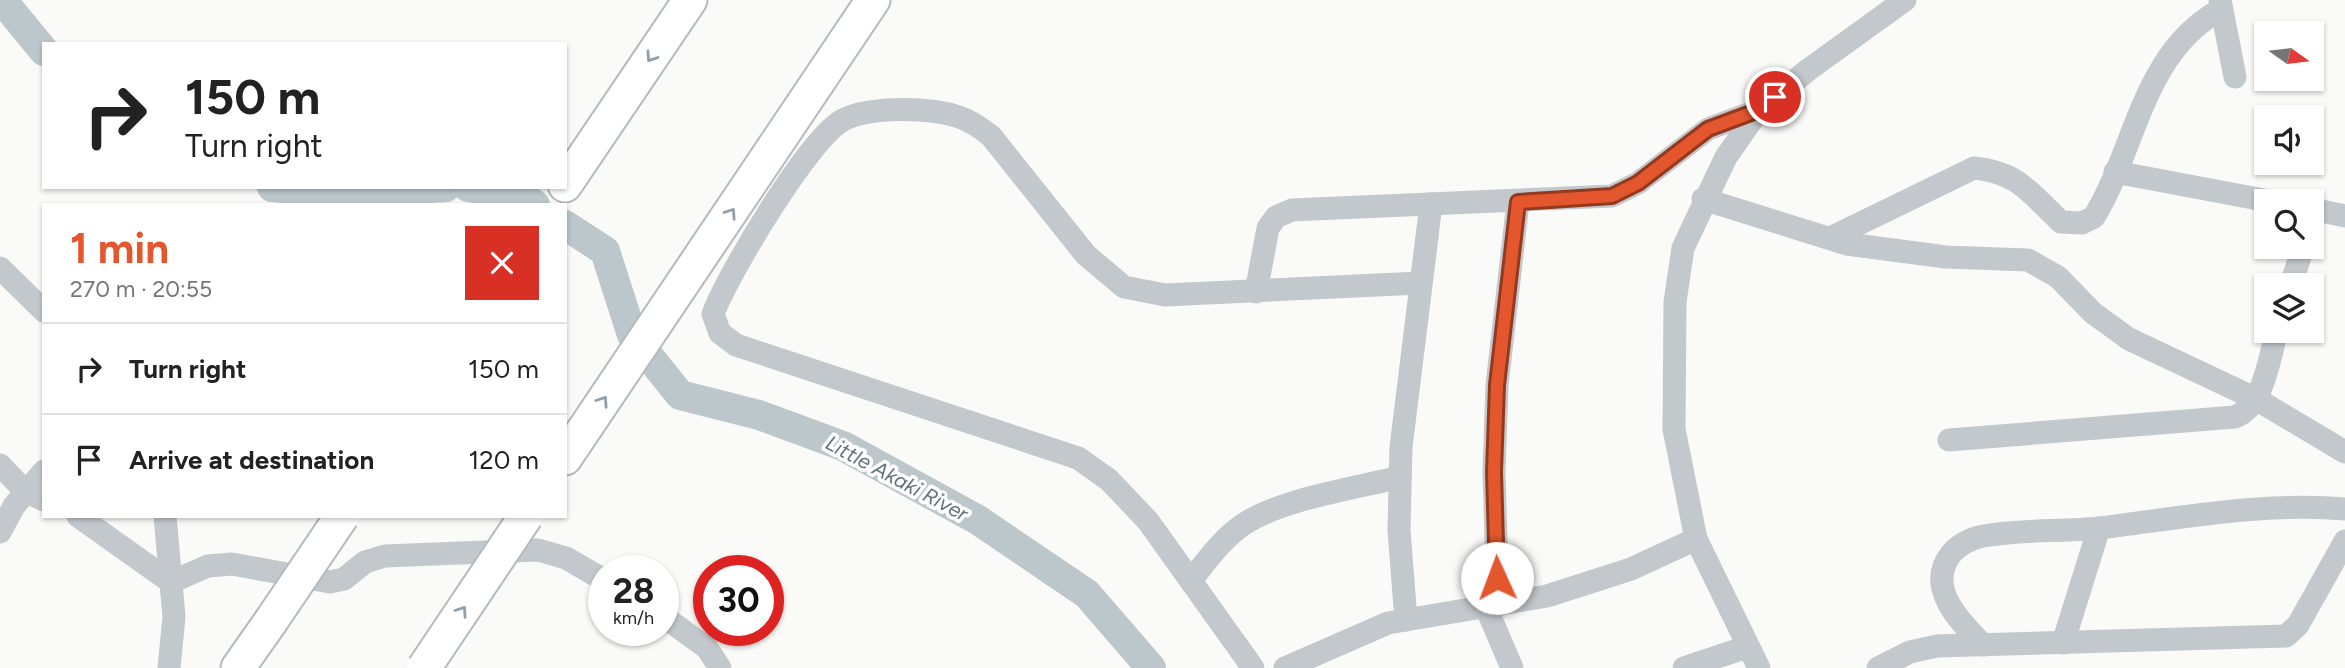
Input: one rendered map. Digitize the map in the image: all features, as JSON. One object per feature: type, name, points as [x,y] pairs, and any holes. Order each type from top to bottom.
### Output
[{"type":"highway","points":[[567,182],[690,0]]},
{"type":"highway","points":[[567,455],[866,10]]},
{"type":"highway","points":[[238,668],[341,518]]},
{"type":"highway","points":[[424,668],[525,518]]},
{"type":"street","points":[[1759,668],[1696,539],[1674,429],[1675,302],[1683,248],[1703,199],[1744,128],[1759,110],[1808,70],[1905,0]]},
{"type":"street","points":[[1830,238],[1974,168],[2013,176],[2061,222],[2082,223],[2094,218],[2115,172],[2136,114],[2159,74],[2201,20],[2220,5],[2235,77]]},
{"type":"street","points":[[1253,668],[1148,521],[1109,480],[1078,458],[736,345],[720,333],[713,314],[745,248],[822,137],[842,121],[866,111],[903,110],[957,116],[974,124],[991,136],[1086,256],[1124,287],[1165,295],[1420,283]]},
{"type":"street","points":[[1256,292],[1263,244],[1276,216],[1292,210],[1612,196],[1638,183],[1708,129],[1759,110]]},
{"type":"street","points":[[2115,172],[2254,198]]},
{"type":"street","points":[[1703,199],[1847,244],[1946,257],[2028,260],[2058,277],[2094,313],[2129,339],[2256,399],[2345,452]]},
{"type":"street","points":[[1512,668],[1492,606],[1497,385],[1518,202]]},
{"type":"street","points":[[1406,620],[1399,530],[1400,477],[1431,204]]},
{"type":"street","points":[[2324,214],[2345,216]]},
{"type":"street","points":[[0,268],[42,309]]},
{"type":"street","points":[[1949,440],[2235,417],[2244,414],[2256,399],[2273,343]]},
{"type":"street","points":[[0,465],[34,496]]},
{"type":"street","points":[[0,532],[34,496],[42,476]]},
{"type":"street","points":[[1192,579],[1222,541],[1246,523],[1290,505],[1400,477]]},
{"type":"street","points":[[1983,645],[1967,630],[1947,602],[1942,589],[1943,568],[1951,553],[1981,536],[2099,528],[2202,513],[2320,507],[2345,509]]},
{"type":"street","points":[[81,518],[171,582]]},
{"type":"street","points":[[165,518],[174,617],[169,668]]},
{"type":"street","points":[[2063,643],[2099,528]]},
{"type":"street","points":[[1285,668],[1388,623],[1547,596],[1631,569],[1696,539]]},
{"type":"street","points":[[1878,668],[1910,652],[1937,646],[2286,636],[2298,625],[2345,541]]},
{"type":"street","points":[[171,582],[208,566],[232,564],[330,582],[344,579],[365,562],[385,556],[526,550],[554,552],[588,571]]},
{"type":"street","points":[[679,628],[707,648],[720,668]]},
{"type":"street","points":[[1684,668],[1747,647]]},
{"type":"waterway","name":"Little Akaki River","points":[[2,0],[42,49]]},
{"type":"waterway","name":"Little Akaki River","points":[[296,189],[345,193],[412,189]]},
{"type":"waterway","name":"Little Akaki River","points":[[480,189],[523,196],[532,203]]},
{"type":"waterway","name":"Little Akaki River","points":[[567,226],[605,251],[632,335],[680,395],[759,415],[843,446],[978,520],[1087,594],[1151,668]]},
{"type":"route","points":[[1497,578],[1494,472],[1497,385],[1518,202],[1588,200],[1612,196],[1638,183],[1708,129],[1759,110],[1775,97]]}]
